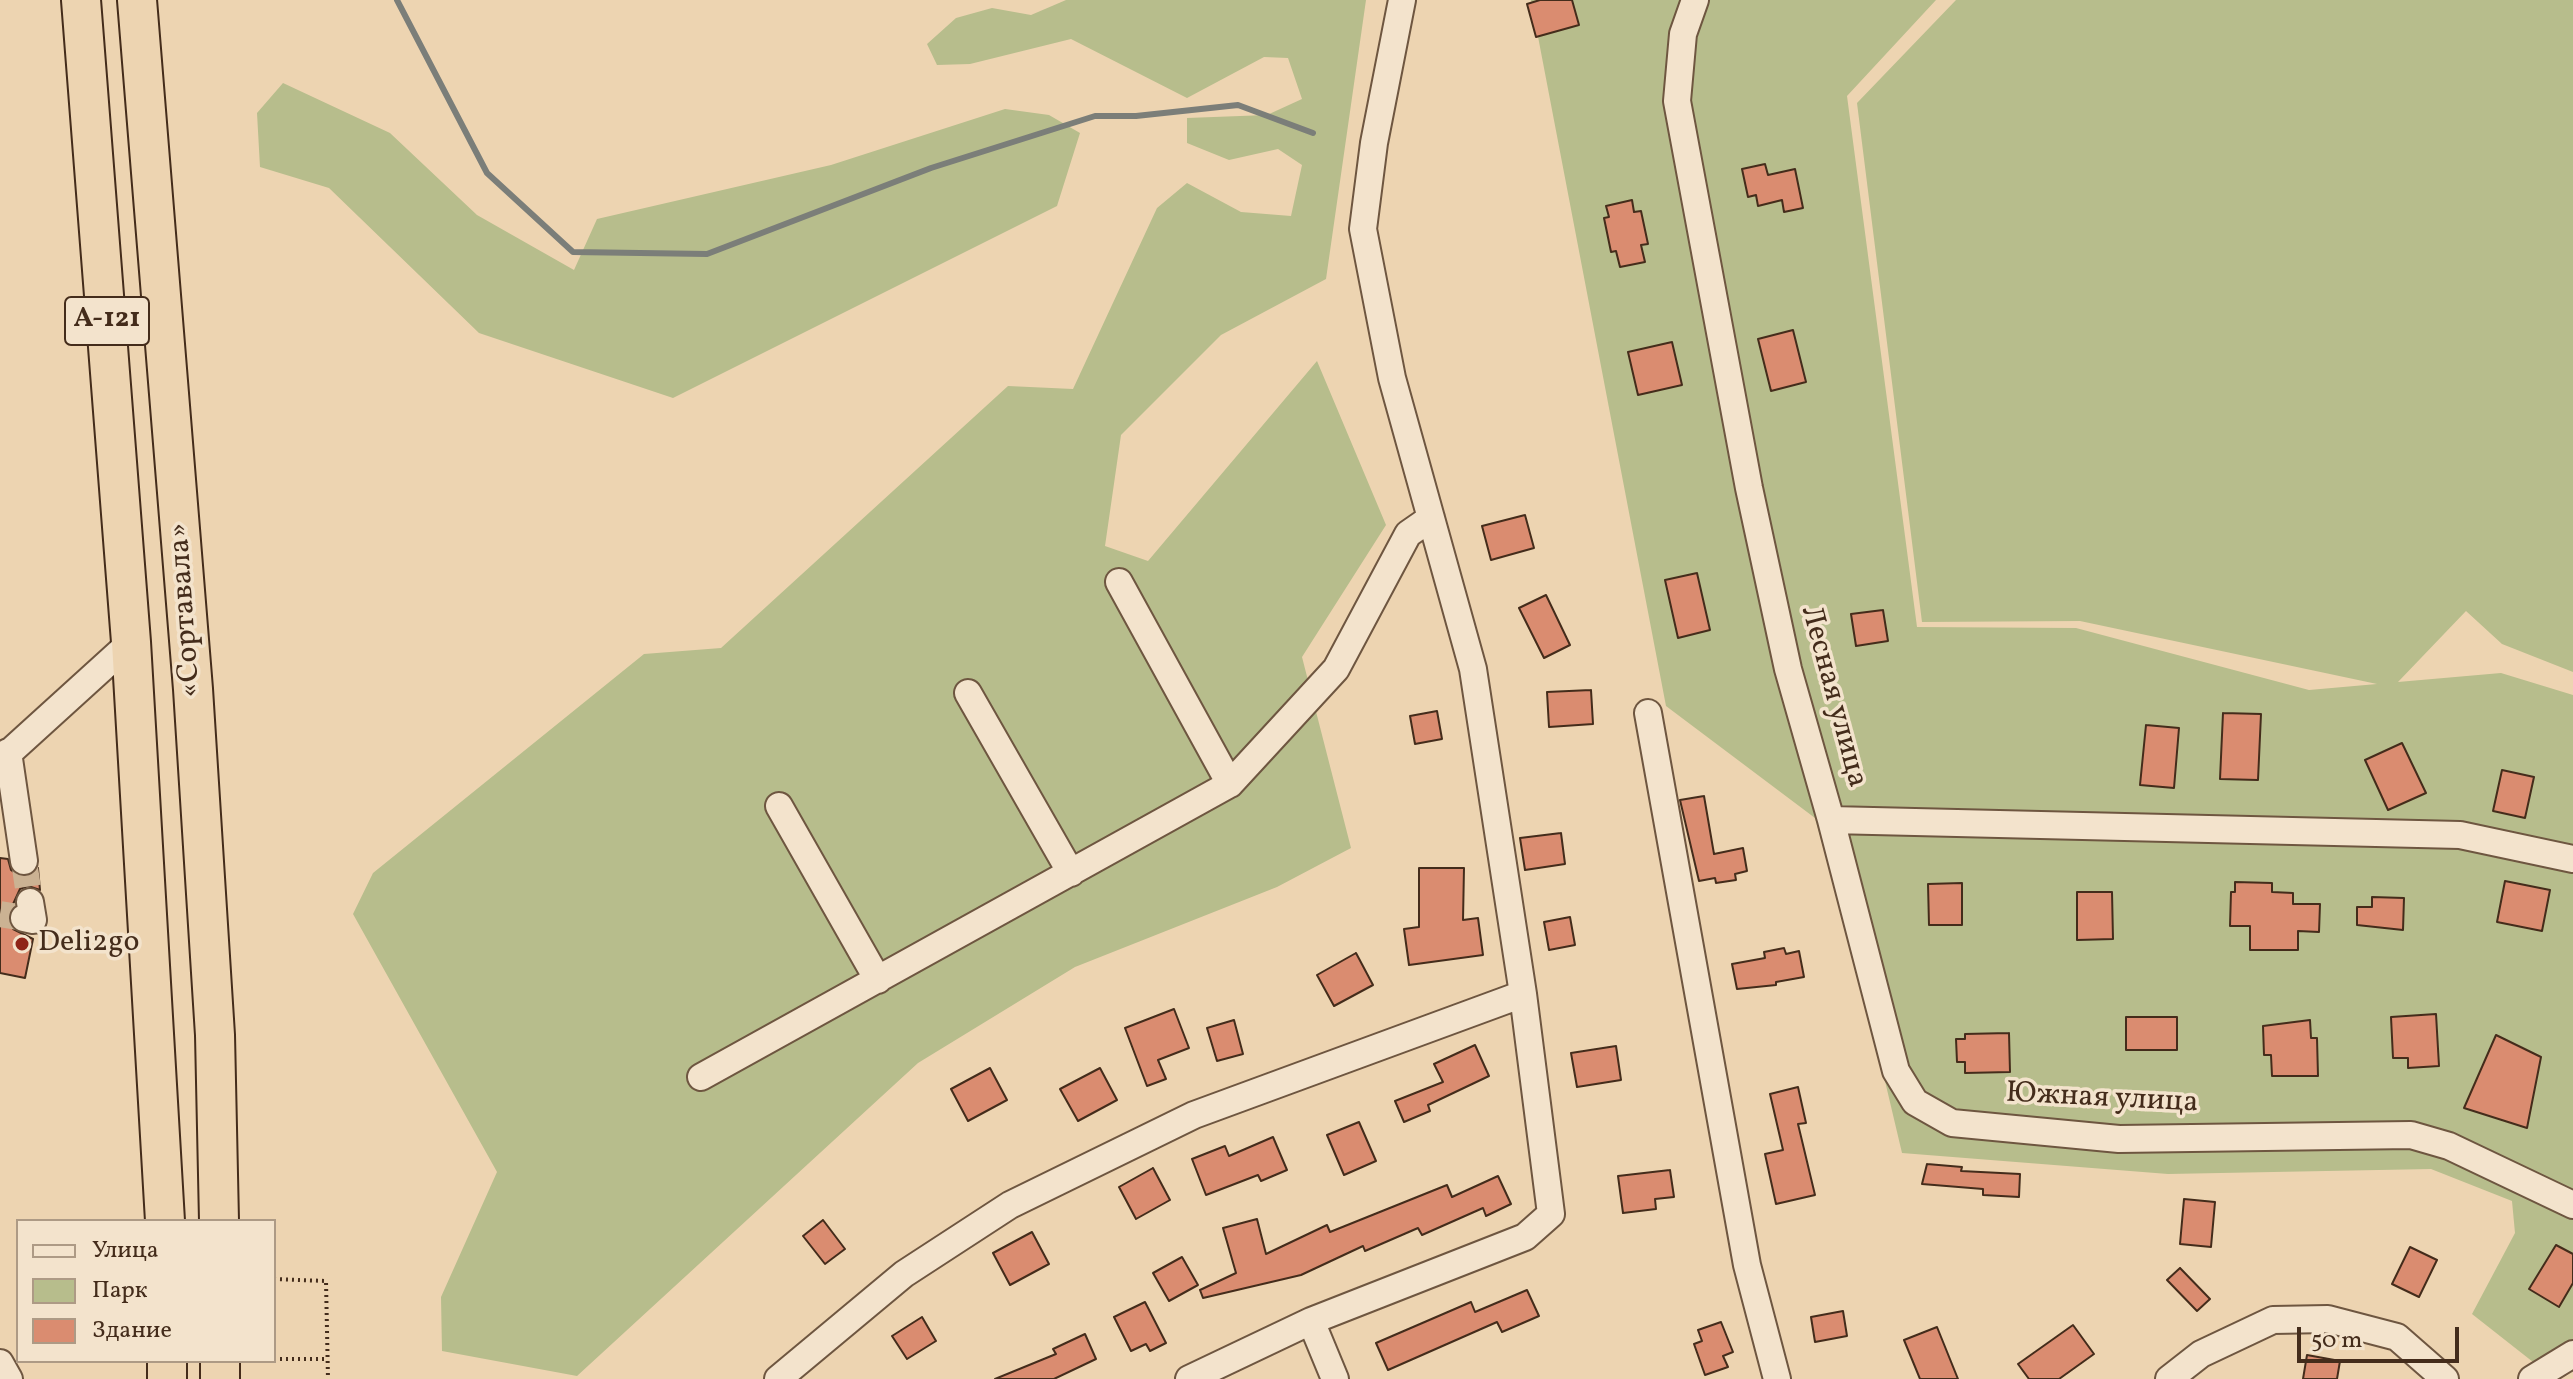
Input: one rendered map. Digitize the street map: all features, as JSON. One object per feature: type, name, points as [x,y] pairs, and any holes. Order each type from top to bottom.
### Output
[{"type":"highway","name":"«Сортавала»","points":[[81,0],[131,642],[165,1219]]},
{"type":"highway","name":"«Сортавала»","points":[[137,0],[193,689],[215,1035],[219,1219]]},
{"type":"street","points":[[1189,1379],[1311,1321],[1525,1237],[1551,1214],[1523,994],[1473,669],[1392,378],[1363,229],[1374,143],[1402,0]]},
{"type":"street","name":"Лесная улица","points":[[1695,0],[1683,34],[1677,101],[1753,504],[1788,669],[1831,820],[2460,835],[2573,859]]},
{"type":"street","points":[[701,1077],[1230,784],[1336,669],[1408,534],[1431,518]]},
{"type":"street","points":[[1119,582],[1230,784]]},
{"type":"street","points":[[24,861],[7,805],[4,757],[131,642]]},
{"type":"street","points":[[968,693],[1071,873]]},
{"type":"street","points":[[1648,713],[1747,1265],[1777,1379]]},
{"type":"street","points":[[779,806],[878,980]]},
{"type":"street","name":"Южная улица","points":[[1831,820],[1896,1071],[1915,1102],[1952,1123],[2119,1139],[2411,1135],[2449,1146],[2573,1205]]},
{"type":"street","points":[[782,1378],[904,1274],[1010,1205],[1194,1115],[1523,994]]},
{"type":"street","points":[[2169,1379],[2201,1354],[2273,1320],[2328,1319],[2397,1337],[2445,1379]]},
{"type":"street","points":[[1311,1321],[1335,1379]]},
{"type":"street","points":[[2532,1379],[2573,1354]]},
{"type":"street","points":[[0,1363],[9,1379]]},
{"type":"path","points":[[276,1279],[326,1281],[328,1379]]},
{"type":"path","points":[[276,1359],[327,1359]]},
{"type":"green space","points":[[1066,0],[1366,0],[1326,279],[1221,335],[1121,435],[1105,546],[1148,561],[1317,361],[1386,525],[1302,657],[1351,848],[1277,887],[1075,967],[918,1063],[577,1376],[442,1351],[441,1297],[497,1172],[353,914],[373,873],[644,654],[721,648],[1008,386],[1073,389],[1157,208],[1187,183],[1241,212],[1291,216],[1302,165],[1278,149],[1229,160],[1187,143],[1187,118],[1267,115],[1302,99],[1288,58],[1264,57],[1187,98],[1071,39],[970,64],[937,65],[927,44],[956,18],[992,8],[1031,15]]},
{"type":"green space","points":[[1531,0],[1936,0],[1847,96],[1917,627],[2076,628],[2309,690],[2377,684],[2080,621],[1922,622],[1857,103],[1956,0],[2573,0],[2573,672],[2502,644],[2466,611],[2398,682],[2501,673],[2573,695],[2573,1372],[2547,1373],[2472,1314],[2515,1233],[2512,1201],[2431,1169],[2168,1174],[1902,1153],[1863,988],[1815,818],[1666,706]]},
{"type":"green space","points":[[283,83],[390,133],[477,215],[574,270],[597,219],[831,165],[1005,109],[1049,115],[1080,133],[1057,206],[673,398],[479,333],[329,188],[260,167],[257,113]]},
{"type":"building","points":[[1540,0],[1572,0],[1579,25],[1536,37],[1527,4]]},
{"type":"building","points":[[1765,164],[1768,175],[1795,169],[1803,208],[1784,212],[1782,200],[1758,206],[1756,195],[1748,197],[1742,169]]},
{"type":"building","points":[[1632,200],[1634,212],[1641,211],[1648,244],[1641,245],[1645,262],[1620,267],[1616,251],[1611,252],[1604,218],[1609,217],[1606,206]]},
{"type":"building","points":[[1793,330],[1806,382],[1771,391],[1758,339]]},
{"type":"building","points":[[1672,342],[1682,385],[1638,395],[1628,352]]},
{"type":"building","points":[[1525,515],[1534,548],[1491,560],[1482,526]]},
{"type":"building","points":[[1697,573],[1710,630],[1678,638],[1665,580]]},
{"type":"building","points":[[1546,595],[1570,645],[1544,658],[1519,608]]},
{"type":"building","points":[[1883,610],[1888,641],[1856,646],[1851,614]]},
{"type":"building","points":[[1591,690],[1593,724],[1549,727],[1547,692]]},
{"type":"building","points":[[1437,711],[1442,739],[1415,744],[1410,716]]},
{"type":"building","points":[[2223,713],[2261,714],[2258,780],[2220,779]]},
{"type":"building","points":[[2146,725],[2179,728],[2174,788],[2140,785]]},
{"type":"building","points":[[2402,743],[2426,793],[2388,810],[2365,760]]},
{"type":"building","points":[[2502,770],[2534,777],[2525,818],[2493,811]]},
{"type":"building","points":[[1704,796],[1714,854],[1743,848],[1747,871],[1735,874],[1736,880],[1716,883],[1715,878],[1699,881],[1680,800]]},
{"type":"building","points":[[1561,833],[1565,864],[1525,870],[1520,838]]},
{"type":"building","points":[[0,858],[8,859],[11,870],[19,876],[27,877],[38,868],[40,890],[28,886],[20,889],[8,915],[13,929],[33,939],[25,978],[0,973]]},
{"type":"building","points":[[1419,868],[1464,868],[1463,920],[1478,918],[1483,955],[1409,965],[1404,929],[1419,927]]},
{"type":"building","points":[[2505,881],[2550,890],[2542,931],[2497,922]]},
{"type":"building","points":[[2235,882],[2272,883],[2272,892],[2293,893],[2293,904],[2320,904],[2319,932],[2298,931],[2298,950],[2250,950],[2250,926],[2230,926],[2231,892],[2235,892]]},
{"type":"building","points":[[1962,883],[1962,925],[1929,925],[1928,884]]},
{"type":"building","points":[[2077,892],[2112,892],[2113,939],[2077,940]]},
{"type":"building","points":[[2372,897],[2404,898],[2403,930],[2357,925],[2357,907],[2372,907]]},
{"type":"building","points":[[1570,917],[1575,945],[1549,950],[1544,922]]},
{"type":"building","points":[[1784,948],[1786,954],[1799,951],[1804,977],[1776,982],[1776,985],[1737,989],[1732,964],[1765,958],[1764,952]]},
{"type":"building","points":[[1356,953],[1373,985],[1334,1006],[1317,975]]},
{"type":"building","points":[[1174,1009],[1189,1048],[1158,1060],[1166,1079],[1147,1086],[1125,1028]]},
{"type":"building","points":[[2436,1014],[2439,1066],[2408,1068],[2408,1058],[2393,1058],[2391,1017]]},
{"type":"building","points":[[2126,1017],[2177,1017],[2177,1050],[2126,1050]]},
{"type":"building","points":[[1234,1020],[1243,1054],[1217,1061],[1207,1028]]},
{"type":"building","points":[[2310,1020],[2311,1038],[2317,1038],[2318,1076],[2272,1076],[2271,1055],[2264,1055],[2263,1026]]},
{"type":"building","points":[[2009,1033],[2010,1072],[1965,1073],[1965,1062],[1957,1062],[1956,1039],[1965,1039],[1965,1034]]},
{"type":"building","points":[[2496,1035],[2541,1057],[2527,1128],[2464,1108]]},
{"type":"building","points":[[1475,1045],[1489,1076],[1428,1105],[1430,1111],[1404,1122],[1395,1101],[1443,1082],[1434,1064]]},
{"type":"building","points":[[1616,1046],[1621,1080],[1577,1087],[1571,1053]]},
{"type":"building","points":[[990,1068],[1007,1100],[968,1121],[951,1089]]},
{"type":"building","points":[[1100,1068],[1117,1100],[1078,1121],[1060,1089]]},
{"type":"building","points":[[1798,1087],[1806,1123],[1798,1124],[1815,1195],[1776,1204],[1765,1154],[1783,1150],[1770,1094]]},
{"type":"building","points":[[1359,1122],[1376,1161],[1344,1175],[1327,1135]]},
{"type":"building","points":[[1273,1137],[1287,1170],[1261,1181],[1258,1175],[1206,1195],[1192,1159],[1225,1146],[1229,1156]]},
{"type":"building","points":[[1927,1164],[1962,1167],[1961,1171],[2020,1174],[2019,1197],[1983,1195],[1983,1189],[1922,1184]]},
{"type":"building","points":[[1153,1168],[1170,1200],[1136,1219],[1119,1187]]},
{"type":"building","points":[[1670,1170],[1674,1197],[1655,1199],[1656,1209],[1623,1213],[1618,1176]]},
{"type":"building","points":[[1498,1176],[1511,1204],[1486,1216],[1483,1208],[1422,1235],[1418,1228],[1365,1251],[1363,1246],[1301,1275],[1203,1298],[1200,1290],[1236,1273],[1223,1228],[1257,1219],[1266,1254],[1327,1225],[1330,1232],[1447,1185],[1452,1197]]},
{"type":"building","points":[[2184,1199],[2215,1202],[2211,1247],[2180,1244]]},
{"type":"building","points":[[823,1220],[845,1249],[825,1264],[803,1236]]},
{"type":"building","points":[[1032,1232],[1049,1264],[1010,1285],[993,1253]]},
{"type":"building","points":[[2556,1245],[2573,1254],[2573,1283],[2559,1307],[2529,1289]]},
{"type":"building","points":[[2410,1247],[2437,1260],[2419,1297],[2392,1284]]},
{"type":"building","points":[[1182,1257],[1198,1285],[1169,1301],[1153,1273]]},
{"type":"building","points":[[2180,1268],[2210,1299],[2197,1311],[2167,1280]]},
{"type":"building","points":[[1527,1290],[1539,1316],[1502,1332],[1497,1322],[1388,1370],[1376,1343],[1471,1302],[1475,1312]]},
{"type":"building","points":[[1145,1302],[1166,1343],[1150,1351],[1146,1344],[1131,1351],[1114,1317]]},
{"type":"building","points":[[1843,1311],[1847,1336],[1815,1342],[1811,1317]]},
{"type":"building","points":[[922,1317],[936,1341],[907,1359],[892,1336]]},
{"type":"building","points":[[1721,1322],[1733,1352],[1723,1356],[1728,1367],[1705,1375],[1694,1344],[1702,1341],[1698,1330]]},
{"type":"building","points":[[2073,1325],[2094,1354],[2059,1379],[2029,1379],[2018,1364]]},
{"type":"building","points":[[1937,1327],[1958,1379],[1920,1379],[1904,1340]]},
{"type":"building","points":[[1085,1334],[1096,1359],[1054,1379],[995,1379],[1056,1354],[1053,1349]]},
{"type":"building","points":[[2307,1355],[2340,1361],[2337,1379],[2303,1379]]},
{"type":"waterway","points":[[397,0],[487,173],[573,252],[707,254],[931,168],[1095,116],[1136,116],[1238,105],[1313,133]]},
{"type":"tunnel","points":[[24,861],[30,902]]},
{"type":"tunnel","points":[[0,914],[24,918]]},
{"type":"place","name":"Deli2go","points":[[22,944]]}]
